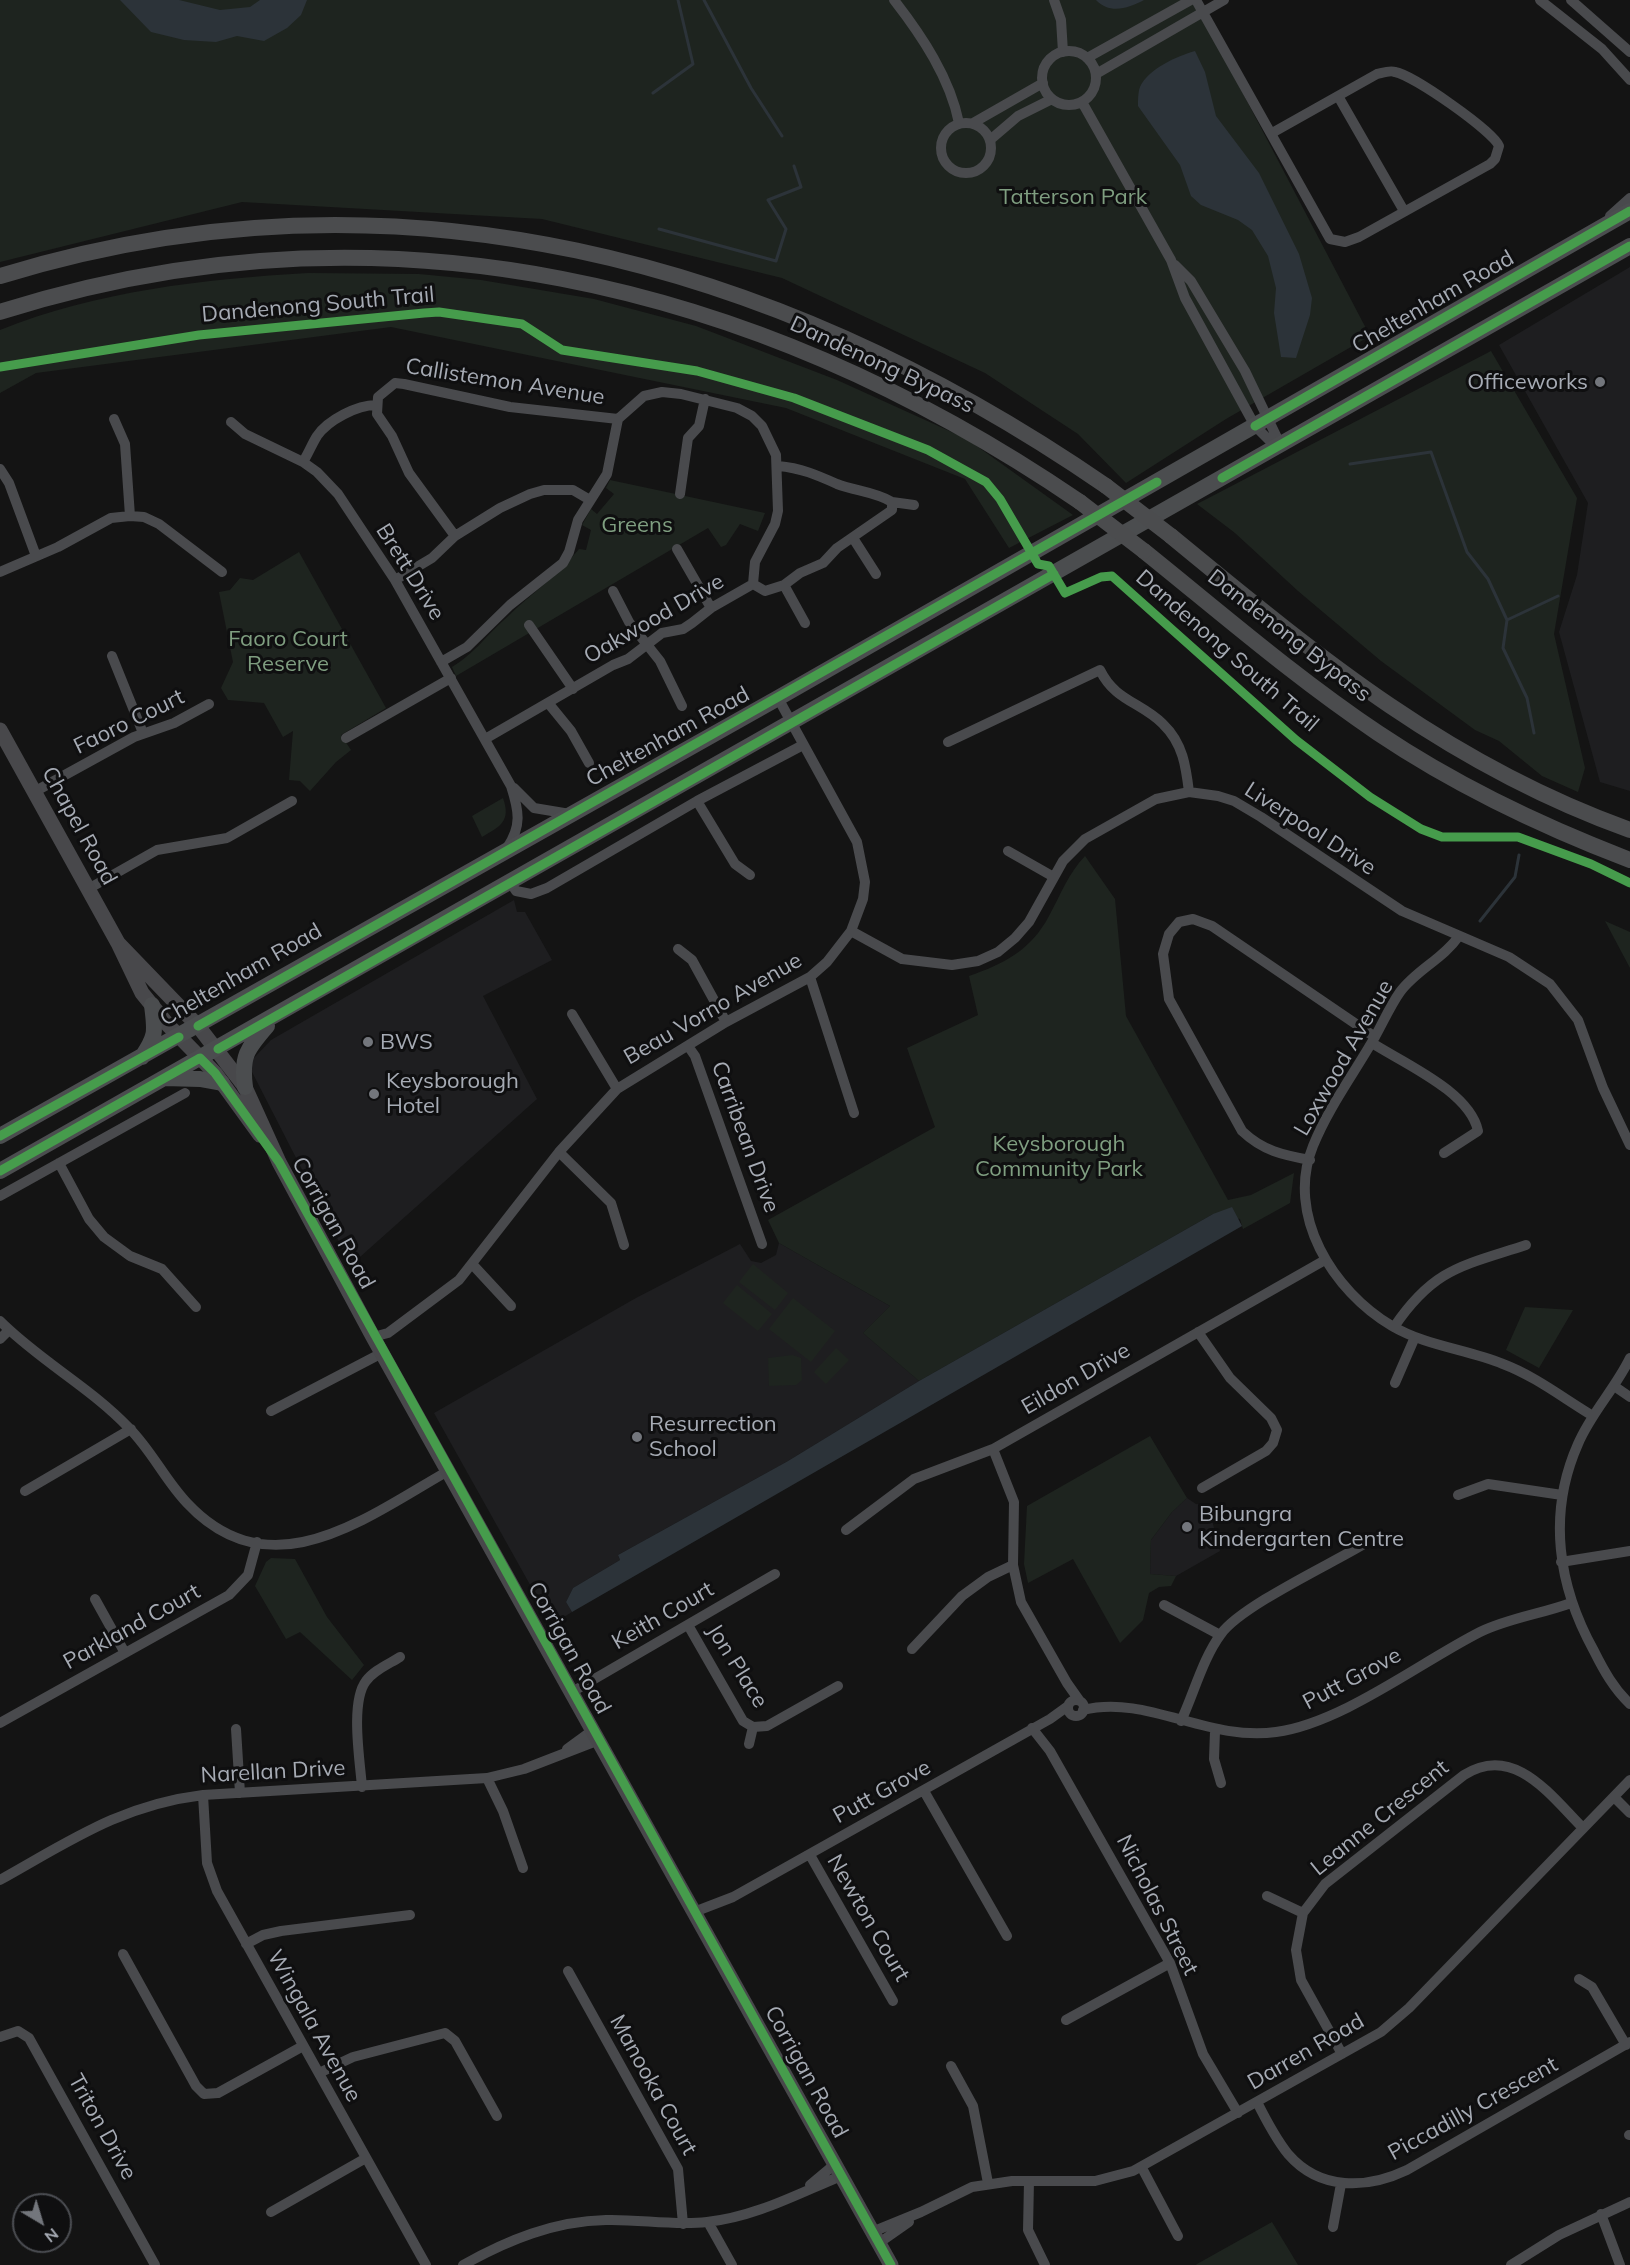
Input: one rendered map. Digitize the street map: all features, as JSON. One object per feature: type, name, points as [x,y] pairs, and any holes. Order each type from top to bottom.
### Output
[{"type":"highway","name":"Dandenong Bypass","points":[[0,276],[80,255],[139,243],[256,229],[346,225],[393,226],[519,239],[665,272],[772,308],[881,353],[991,412],[1106,486],[1369,693],[1457,750],[1540,793],[1630,830]]},
{"type":"highway","name":"Dandenong Bypass","points":[[0,312],[62,294],[148,276],[272,261],[412,260],[465,264],[561,278],[665,302],[756,332],[818,356],[885,386],[955,423],[1080,502],[1288,667],[1370,728],[1444,774],[1529,818],[1630,860]]},
{"type":"main road","name":"Cheltenham Road","points":[[0,1136],[778,698],[1630,211]]},
{"type":"main road","points":[[0,1171],[792,724],[1630,246]]},
{"type":"main road","name":"Chapel Road","points":[[0,730],[118,943],[134,980],[179,1037]]},
{"type":"main road","name":"Chapel Road","points":[[118,943],[218,1049]]},
{"type":"main road","points":[[142,1058],[153,1042],[156,1031],[152,1005]]},
{"type":"main road","points":[[245,1087],[243,1061],[250,1046],[275,1016]]},
{"type":"main road","name":"Corrigan Road","points":[[179,1037],[222,1083],[279,1162]]},
{"type":"main road","name":"Corrigan Road","points":[[218,1049],[245,1087],[279,1162],[373,1337],[891,2265]]},
{"type":"main road","points":[[164,1078],[200,1078],[222,1083]]},
{"type":"street","points":[[894,0],[918,32],[940,71],[959,123]]},
{"type":"street","points":[[1054,0],[1061,20],[1063,52]]},
{"type":"street","points":[[1087,58],[1191,0]]},
{"type":"street","points":[[1196,0],[1330,238],[1345,242],[1359,237],[1490,164],[1498,153],[1498,143],[1486,131],[1412,78],[1394,71],[1377,74],[1272,133]]},
{"type":"street","points":[[1096,74],[1224,0]]},
{"type":"street","points":[[1540,0],[1602,49],[1630,80]]},
{"type":"street","points":[[1571,0],[1630,52]]},
{"type":"street","points":[[1063,52],[1080,54],[1087,58],[1096,74],[1093,90],[1082,102],[1066,105],[1052,99],[1043,83],[1047,64],[1063,52]]},
{"type":"street","points":[[974,123],[983,129],[990,140],[989,156],[979,169],[971,172],[955,170],[943,159],[941,144],[947,131],[959,123],[974,123],[1043,83]]},
{"type":"street","points":[[1338,96],[1404,211]]},
{"type":"street","points":[[990,140],[1017,116],[1052,99]]},
{"type":"street","points":[[1082,102],[1171,261],[1185,298],[1255,426],[1279,447]]},
{"type":"street","points":[[1589,234],[1630,198]]},
{"type":"street","points":[[1171,261],[1191,281],[1245,371],[1270,418],[1279,447]]},
{"type":"street","name":"Callistemon Avenue","points":[[376,405],[378,397],[395,383],[510,407],[618,419]]},
{"type":"street","name":"Oakwood Drive","points":[[485,739],[613,665],[628,659],[662,633],[682,629],[711,608],[753,584],[755,562],[775,524],[778,466],[776,455],[762,426],[752,416],[737,408],[705,399],[662,392],[644,396],[618,419]]},
{"type":"street","points":[[680,495],[688,438],[699,426],[705,399]]},
{"type":"street","points":[[303,462],[318,435],[327,426],[365,405],[376,405],[377,414],[392,436],[409,473],[455,536]]},
{"type":"street","points":[[114,419],[125,444],[130,516]]},
{"type":"street","points":[[441,662],[467,647],[510,605],[563,563],[569,552],[578,520],[607,474],[618,419]]},
{"type":"street","name":"Brett Drive","points":[[231,422],[245,434],[303,462],[317,472],[338,494],[395,580],[511,786],[518,805],[519,825],[507,850]]},
{"type":"street","points":[[778,466],[800,468],[892,502],[914,505]]},
{"type":"street","points":[[0,469],[9,483],[36,556]]},
{"type":"street","points":[[395,580],[432,558],[455,536],[500,508],[544,490],[573,490],[590,500]]},
{"type":"street","points":[[753,584],[765,591],[784,585],[800,573],[823,563],[837,548],[884,518],[892,510],[892,502]]},
{"type":"street","points":[[0,573],[71,541],[111,518],[130,516],[159,524],[222,572]]},
{"type":"street","points":[[853,538],[876,574]]},
{"type":"street","points":[[677,549],[711,608]]},
{"type":"street","points":[[784,585],[805,623]]},
{"type":"street","points":[[613,591],[629,622],[660,661],[682,706]]},
{"type":"street","points":[[529,625],[573,689]]},
{"type":"street","points":[[112,656],[143,733]]},
{"type":"street","points":[[948,742],[1100,670],[1113,692],[1161,722],[1171,733],[1183,754],[1189,792]]},
{"type":"street","points":[[346,738],[451,678]]},
{"type":"street","name":"Beau Vorno Avenue","points":[[373,1337],[388,1333],[459,1280],[559,1152],[617,1089],[726,1022],[810,977],[827,962],[851,932],[863,898],[863,862],[846,819],[778,698]]},
{"type":"street","name":"Faoro Court","points":[[34,792],[143,733],[174,723],[209,704]]},
{"type":"street","points":[[549,704],[571,731],[589,763]]},
{"type":"street","points":[[510,882],[516,891],[529,894],[547,888],[698,801],[803,745]]},
{"type":"street","name":"Brett Drive","points":[[511,786],[534,808],[570,814]]},
{"type":"street","name":"Liverpool Drive","points":[[851,932],[902,959],[952,965],[978,961],[998,952],[1015,938],[1029,922],[1052,876],[1076,847],[1099,830],[1155,799],[1189,792],[1218,795],[1246,807],[1383,900],[1522,964],[1561,995],[1585,1033],[1603,1088],[1630,1145]]},
{"type":"street","points":[[88,889],[157,849],[227,838],[292,801]]},
{"type":"street","points":[[698,801],[735,864],[750,875]]},
{"type":"street","points":[[1008,851],[1052,876]]},
{"type":"street","points":[[1310,1160],[1275,1153],[1255,1144],[1242,1131],[1169,999],[1163,954],[1169,934],[1179,922],[1193,919],[1212,926],[1449,1091],[1475,1118],[1478,1131],[1443,1153]]},
{"type":"street","name":"Loxwood Avenue","points":[[1459,936],[1443,955],[1401,991],[1324,1123],[1312,1148],[1307,1180],[1308,1215],[1325,1260],[1350,1294],[1394,1327],[1415,1337],[1504,1364],[1593,1416]]},
{"type":"street","points":[[678,949],[692,960],[726,1022]]},
{"type":"street","points":[[810,977],[854,1113]]},
{"type":"street","points":[[572,1014],[617,1089]]},
{"type":"street","name":"Carribean Drive","points":[[688,1046],[695,1056],[762,1244]]},
{"type":"street","points":[[0,1196],[185,1093]]},
{"type":"street","points":[[559,1152],[611,1203],[624,1245]]},
{"type":"street","points":[[59,1163],[89,1219],[104,1237],[130,1256],[162,1269],[196,1307]]},
{"type":"street","points":[[1394,1327],[1415,1297],[1444,1274],[1526,1245]]},
{"type":"street","name":"Eildon Drive","points":[[846,1530],[914,1479],[993,1449],[1325,1260]]},
{"type":"street","points":[[473,1265],[511,1306]]},
{"type":"street","points":[[0,1321],[30,1349],[92,1393],[131,1429],[176,1491],[198,1514],[227,1532],[257,1542],[297,1544],[329,1536],[448,1471]]},
{"type":"street","points":[[0,1338],[9,1330]]},
{"type":"street","points":[[1198,1332],[1230,1378],[1271,1418],[1277,1430],[1274,1443],[1266,1451],[1202,1488]]},
{"type":"street","points":[[1395,1383],[1415,1337]]},
{"type":"street","points":[[271,1411],[382,1353]]},
{"type":"street","points":[[1630,1358],[1593,1416],[1574,1453],[1562,1495],[1559,1520],[1561,1562],[1573,1607],[1609,1680],[1630,1704]]},
{"type":"street","points":[[1614,1386],[1630,1397]]},
{"type":"street","points":[[26,1491],[131,1429]]},
{"type":"street","points":[[993,1449],[1014,1502],[1016,1515],[1013,1565],[1021,1602],[1067,1683],[1076,1706]]},
{"type":"street","points":[[1458,1495],[1488,1484],[1562,1495]]},
{"type":"street","name":"Parkland Court","points":[[0,1723],[237,1589],[248,1575],[257,1542]]},
{"type":"street","points":[[1181,1721],[1220,1635],[1239,1616],[1364,1544]]},
{"type":"street","points":[[1561,1562],[1630,1551]]},
{"type":"street","points":[[912,1649],[962,1596],[988,1577],[1013,1565]]},
{"type":"street","name":"Keith Court","points":[[572,1692],[775,1574]]},
{"type":"street","points":[[95,1599],[125,1653]]},
{"type":"street","points":[[1164,1605],[1220,1635]]},
{"type":"street","name":"Putt Grove","points":[[697,1917],[1041,1723],[1076,1706],[1154,1712],[1215,1731],[1264,1734],[1312,1724],[1500,1623],[1573,1607]]},
{"type":"street","name":"Jon Place","points":[[688,1624],[743,1721],[753,1727],[767,1726],[838,1686]]},
{"type":"street","points":[[362,1787],[358,1717],[360,1694],[370,1676],[400,1657]]},
{"type":"street","name":"Nicholas Street","points":[[1041,1723],[1050,1750],[1170,1963],[1203,2054],[1238,2113]]},
{"type":"street","name":"Jon Place","points":[[749,1744],[753,1727]]},
{"type":"street","points":[[236,1729],[240,1793]]},
{"type":"street","points":[[1215,1731],[1214,1758],[1221,1783]]},
{"type":"street","name":"Narellan Drive","points":[[0,1880],[120,1815],[157,1802],[203,1795],[487,1778],[500,1776],[563,1753],[596,1735]]},
{"type":"street","name":"Leanne Crescent","points":[[1342,2054],[1301,1980],[1296,1950],[1303,1913],[1325,1884],[1464,1775],[1487,1765],[1499,1764],[1527,1773],[1583,1828]]},
{"type":"street","points":[[500,1776],[503,1810]]},
{"type":"street","points":[[487,1778],[503,1810],[523,1868]]},
{"type":"street","name":"Darren Road","points":[[875,2237],[962,2190],[988,2183],[1095,2181],[1142,2168],[1342,2054],[1399,2019],[1630,1780]]},
{"type":"street","points":[[924,1791],[1007,1936]]},
{"type":"street","name":"Wingala Avenue","points":[[203,1795],[205,1846],[211,1878],[426,2265]]},
{"type":"street","points":[[1614,1797],[1630,1813]]},
{"type":"street","name":"Newton Court","points":[[810,1855],[893,2001]]},
{"type":"street","points":[[1267,1896],[1303,1913]]},
{"type":"street","points":[[246,1944],[263,1935],[280,1931],[410,1915]]},
{"type":"street","points":[[123,1954],[196,2086],[204,2094],[218,2093],[303,2046]]},
{"type":"street","points":[[1066,2020],[1170,1963]]},
{"type":"street","name":"Manooka Court","points":[[568,1971],[678,2169],[683,2224]]},
{"type":"street","points":[[1579,1979],[1592,1987],[1628,2043]]},
{"type":"street","name":"Triton Drive","points":[[0,2037],[18,2031],[29,2038],[155,2265]]},
{"type":"street","points":[[319,2073],[353,2057],[445,2033],[455,2041],[497,2116]]},
{"type":"street","name":"Piccadilly Crescent","points":[[1257,2102],[1284,2149],[1297,2163],[1312,2173],[1341,2184],[1376,2183],[1407,2170],[1628,2043]]},
{"type":"street","points":[[951,2066],[973,2106],[988,2183]]},
{"type":"street","points":[[272,2212],[366,2158]]},
{"type":"street","points":[[1142,2168],[1178,2236]]},
{"type":"street","points":[[463,2265],[511,2241],[556,2226],[604,2220],[683,2224],[708,2222],[753,2213],[805,2190],[838,2170]]},
{"type":"street","points":[[1029,2181],[1028,2230],[1045,2265]]},
{"type":"street","points":[[1333,2228],[1341,2184]]},
{"type":"street","points":[[1511,2265],[1545,2243],[1630,2202]]},
{"type":"street","points":[[1601,2214],[1620,2265]]},
{"type":"street","points":[[708,2222],[732,2265]]},
{"type":"shaded area","points":[[120,0],[179,0],[220,10],[250,7],[260,0],[307,0],[301,15],[287,28],[264,41],[237,36],[216,42],[184,40],[151,32]]},
{"type":"shaded area","points":[[1096,0],[1144,0],[1120,9],[1113,9],[1101,5]]},
{"type":"shaded area","points":[[1195,51],[1205,72],[1216,116],[1259,173],[1299,254],[1312,298],[1310,315],[1296,358],[1281,357],[1274,313],[1276,288],[1268,256],[1252,230],[1238,220],[1201,205],[1191,196],[1180,165],[1138,106],[1140,87],[1149,74],[1180,56]]},
{"type":"shaded area","points":[[1630,267],[1630,791],[1600,782],[1559,632],[1577,575],[1588,503],[1499,345]]},
{"type":"shaded area","points":[[514,900],[517,912],[525,912],[552,960],[483,996],[537,1099],[351,1265],[252,1072],[251,1061],[271,1040]]},
{"type":"shaded area","points":[[1232,1207],[1242,1226],[572,1612],[566,1602],[573,1588],[620,1560],[618,1555],[788,1461],[919,1381],[1213,1214]]},
{"type":"shaded area","name":"Resurrection School","points":[[779,1243],[890,1306],[863,1333],[919,1381],[788,1461],[618,1555],[620,1560],[573,1588],[566,1602],[572,1612],[552,1624],[434,1413],[636,1298],[740,1244],[751,1261],[761,1263],[776,1255]]},
{"type":"shaded area","name":"Bibungra Kindergarten Centre","points":[[1187,1498],[1196,1504],[1208,1505],[1220,1551],[1176,1576],[1150,1574],[1151,1540],[1172,1512]]},
{"type":"green space","name":"Tatterson Park","points":[[0,0],[1194,0],[1370,336],[1226,419],[1126,483],[1078,434],[985,373],[782,278],[542,219],[242,202],[0,262]]},
{"type":"green space","points":[[308,273],[419,274],[481,280],[594,299],[696,326],[837,380],[967,439],[1073,515],[1009,548],[965,479],[786,408],[391,327],[36,373],[0,393],[0,330],[74,305],[113,296],[190,283]]},
{"type":"green space","points":[[1491,351],[1577,498],[1554,634],[1585,768],[1578,792],[1542,776],[1499,741],[1475,730],[1381,661],[1298,591],[1235,533],[1197,504]]},
{"type":"green space","name":"Greens","points":[[610,480],[765,513],[758,531],[740,524],[726,545],[721,547],[708,528],[456,676],[452,667],[474,650],[513,611],[562,568],[579,549],[586,550],[591,530],[582,525],[591,509],[597,514],[614,494],[606,488]]},
{"type":"green space","name":"Faoro Court Reserve","points":[[299,552],[386,708],[341,735],[351,750],[336,762],[310,791],[300,781],[289,780],[293,731],[283,737],[264,703],[228,700],[221,688],[233,662],[219,592],[230,590],[240,578],[253,580]]},
{"type":"green space","points":[[503,798],[506,812],[503,822],[482,837],[472,816]]},
{"type":"green space","name":"Keysborough Community Park","points":[[1085,856],[1115,899],[1126,1016],[1228,1200],[1251,1195],[1294,1173],[1290,1203],[1243,1229],[1240,1219],[1213,1214],[919,1381],[863,1333],[890,1306],[779,1243],[768,1220],[935,1127],[907,1048],[978,1015],[969,976],[1005,961],[1034,938],[1049,916],[1069,877]]},
{"type":"green space","points":[[1605,921],[1630,932],[1630,968]]},
{"type":"green space","points":[[753,1264],[788,1293],[775,1310],[739,1282]]},
{"type":"green space","points":[[737,1285],[772,1314],[758,1331],[723,1303]]},
{"type":"green space","points":[[793,1298],[835,1331],[811,1362],[769,1329]]},
{"type":"green space","points":[[1525,1307],[1573,1310],[1539,1368],[1506,1350]]},
{"type":"green space","points":[[836,1348],[849,1360],[826,1384],[814,1372]]},
{"type":"green space","points":[[792,1355],[801,1358],[802,1380],[796,1385],[769,1386],[768,1358]]},
{"type":"green space","points":[[1150,1436],[1187,1498],[1172,1512],[1151,1540],[1150,1574],[1176,1576],[1171,1586],[1159,1587],[1149,1593],[1143,1620],[1120,1643],[1073,1559],[1028,1583],[1024,1564],[1027,1506]]},
{"type":"green space","points":[[271,1558],[295,1559],[327,1617],[364,1665],[352,1680],[300,1632],[286,1639],[255,1586],[266,1562]]},
{"type":"green space","points":[[1272,2222],[1298,2265],[1196,2265],[1197,2264]]},
{"type":"waterway","points":[[653,93],[693,64],[678,0]]},
{"type":"waterway","points":[[704,0],[751,88],[782,136]]},
{"type":"waterway","points":[[659,229],[776,261],[786,229],[768,200],[801,187],[794,166]]},
{"type":"waterway","points":[[1350,464],[1431,452],[1467,552],[1488,579],[1507,620],[1503,648],[1527,698],[1534,733]]},
{"type":"waterway","points":[[1507,620],[1558,596]]},
{"type":"waterway","points":[[1480,921],[1515,877],[1519,855]]},
{"type":"cycle path","points":[[1255,426],[1630,211]]},
{"type":"cycle path","points":[[1222,478],[1630,246]]},
{"type":"cycle path","name":"Dandenong South Trail","points":[[0,367],[199,335],[439,312],[522,324],[562,350],[697,371],[794,398],[928,450],[986,482],[1000,499],[1038,564],[1049,566],[1065,593],[1101,577],[1112,576],[1296,740],[1370,797],[1421,829],[1442,837],[1518,837],[1591,864],[1630,883]]},
{"type":"cycle path","points":[[198,1026],[1157,482]]},
{"type":"cycle path","points":[[218,1049],[1054,574]]},
{"type":"cycle path","points":[[0,1136],[179,1037]]},
{"type":"cycle path","points":[[0,1171],[200,1058],[215,1073],[279,1162],[891,2265]]},
{"type":"place","name":"Officeworks","points":[[1600,382]]},
{"type":"place","name":"BWS","points":[[368,1042]]},
{"type":"place","name":"Keysborough Hotel","points":[[374,1094]]},
{"type":"place","name":"Resurrection School","points":[[637,1437]]},
{"type":"place","name":"Bibungra Kindergarten Centre","points":[[1187,1527]]}]
